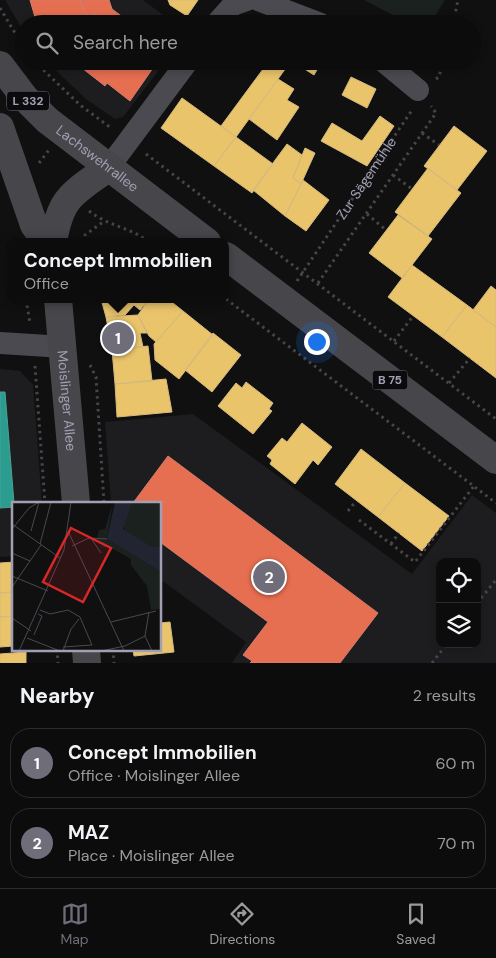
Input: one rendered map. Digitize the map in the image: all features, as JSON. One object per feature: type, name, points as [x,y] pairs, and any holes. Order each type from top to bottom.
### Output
[{"type":"main road","name":"Lachswehrallee","points":[[0,65],[25,98],[47,120],[202,238]]},
{"type":"main road","name":"L 332","points":[[0,127],[34,226],[43,238]]},
{"type":"main road","points":[[54,238],[57,217],[69,197],[109,167]]},
{"type":"main road","name":"B 75","points":[[229,258],[496,460]]},
{"type":"main road","name":"Moislinger Allee","points":[[58,303],[64,347],[76,502]]},
{"type":"main road","points":[[86,650],[88,663]]},
{"type":"street","points":[[224,15],[233,5],[247,0]]},
{"type":"street","points":[[258,0],[297,15]]},
{"type":"street","points":[[109,167],[181,70]]},
{"type":"street","points":[[394,70],[418,90]]},
{"type":"street","points":[[0,344],[64,347]]},
{"type":"path","points":[[455,15],[458,0]]},
{"type":"path","points":[[0,8],[15,33]]},
{"type":"path","points":[[43,70],[80,105],[496,419]]},
{"type":"path","points":[[318,283],[436,113],[418,90]]},
{"type":"path","name":"Zur Sägemühle","points":[[283,300],[304,273],[410,116],[418,90]]},
{"type":"path","points":[[422,133],[439,145]]},
{"type":"path","points":[[394,174],[412,189]]},
{"type":"path","points":[[367,214],[386,230]]},
{"type":"path","points":[[84,238],[103,222],[138,233],[144,238]]},
{"type":"path","points":[[229,301],[496,503]]},
{"type":"path","points":[[394,341],[413,316]]},
{"type":"path","points":[[34,347],[45,502]]},
{"type":"path","points":[[449,383],[470,358]]},
{"type":"path","points":[[359,520],[415,562],[474,486]]},
{"type":"path","points":[[348,511],[356,501]]},
{"type":"path","points":[[391,544],[399,533]]},
{"type":"path","points":[[481,598],[496,580]]},
{"type":"path","points":[[432,663],[443,648]]},
{"type":"path","points":[[57,650],[58,663]]},
{"type":"path","points":[[113,650],[114,663]]},
{"type":"shaded area","points":[[5,0],[143,0],[163,15],[15,15],[15,17]]},
{"type":"shaded area","points":[[364,0],[445,0],[436,15],[393,15]]},
{"type":"shaded area","points":[[55,70],[159,70],[123,117],[115,119],[86,99]]},
{"type":"shaded area","points":[[0,369],[20,371],[33,385],[42,502],[12,502],[12,556],[0,557]]},
{"type":"shaded area","points":[[193,414],[412,574],[472,495],[496,513],[496,663],[232,663],[246,642],[161,580],[161,502],[111,502],[105,422]]},
{"type":"building: Homes","points":[[168,0],[198,0],[188,15],[170,5]]},
{"type":"building: Homes","points":[[262,70],[284,70],[236,137],[221,126]]},
{"type":"building: Homes","points":[[306,70],[317,70],[314,75]]},
{"type":"building: Homes","points":[[351,77],[376,89],[367,108],[342,95]]},
{"type":"building: Homes","points":[[278,79],[294,89],[287,100],[299,107],[277,140],[249,119]]},
{"type":"building: Homes","points":[[182,98],[236,137],[214,166],[161,128]]},
{"type":"building: Homes","points":[[380,116],[394,126],[367,166],[321,141],[332,123],[362,141]]},
{"type":"building: Homes","points":[[454,126],[487,151],[457,190],[424,166]]},
{"type":"building: Homes","points":[[236,137],[273,164],[252,193],[214,166]]},
{"type":"building: Homes","points":[[287,144],[302,155],[293,178],[301,184],[285,216],[253,190]]},
{"type":"building: Homes","points":[[305,148],[315,153],[301,184],[293,178]]},
{"type":"building: Homes","points":[[428,168],[461,193],[428,236],[395,212]]},
{"type":"building: Homes","points":[[303,180],[329,200],[306,231],[285,216]]},
{"type":"building: Homes","points":[[398,215],[432,239],[402,278],[369,253]]},
{"type":"building: Homes","points":[[412,265],[467,305],[442,337],[388,297]]},
{"type":"building: Homes","points":[[491,286],[496,290],[496,327],[473,310]]},
{"type":"building: Homes","points":[[102,303],[146,303],[140,310],[134,305],[125,315],[106,317]]},
{"type":"building: Homes","points":[[146,303],[173,303],[183,311],[156,342],[149,336],[138,315]]},
{"type":"building: Homes","points":[[467,305],[496,327],[496,378],[442,337]]},
{"type":"building: Homes","points":[[183,311],[213,335],[179,379],[155,360],[154,344]]},
{"type":"building: Homes","points":[[138,315],[147,333],[140,333],[143,347],[112,350],[106,317]]},
{"type":"building: Homes","points":[[213,333],[241,355],[212,392],[185,370]]},
{"type":"building: Homes","points":[[148,346],[152,381],[115,384],[112,350]]},
{"type":"building: Homes","points":[[166,379],[172,412],[117,417],[115,384]]},
{"type":"building: Homes","points":[[246,382],[273,403],[269,409],[272,411],[253,434],[218,406],[236,383],[242,388]]},
{"type":"building: Homes","points":[[302,423],[332,447],[318,465],[313,460],[295,484],[270,464],[272,460],[267,456],[282,438],[287,442]]},
{"type":"building: Homes","points":[[361,449],[405,483],[378,517],[335,484]]},
{"type":"building: Homes","points":[[405,483],[449,516],[422,551],[378,517]]},
{"type":"building: Homes","points":[[12,562],[12,592],[0,593],[0,563]]},
{"type":"building: Homes","points":[[12,592],[12,616],[0,617],[0,593]]},
{"type":"building: Homes","points":[[12,616],[12,646],[0,647],[0,617]]},
{"type":"building: Homes","points":[[170,622],[174,652],[134,656],[133,650],[161,650],[161,623]]},
{"type":"building: Homes","points":[[26,652],[26,663],[0,663],[0,654]]},
{"type":"building: Shops","points":[[30,0],[80,0],[84,12],[88,15],[34,15]]},
{"type":"building: Shops","points":[[80,0],[109,0],[112,9],[120,15],[96,15],[94,13],[88,15],[84,12]]},
{"type":"building: Shops","points":[[85,70],[152,70],[130,101],[107,83],[105,86]]},
{"type":"building: Shops","points":[[168,456],[378,613],[340,663],[250,663],[252,661],[243,655],[268,622],[161,543],[161,502],[134,502]]},
{"type":"building: Schools","points":[[0,392],[5,392],[14,502],[12,502],[12,507],[0,508]]},
{"type":"place","name":"Concept Immobilien","points":[[118,338]]},
{"type":"place","name":"MAZ","points":[[269,577]]}]
